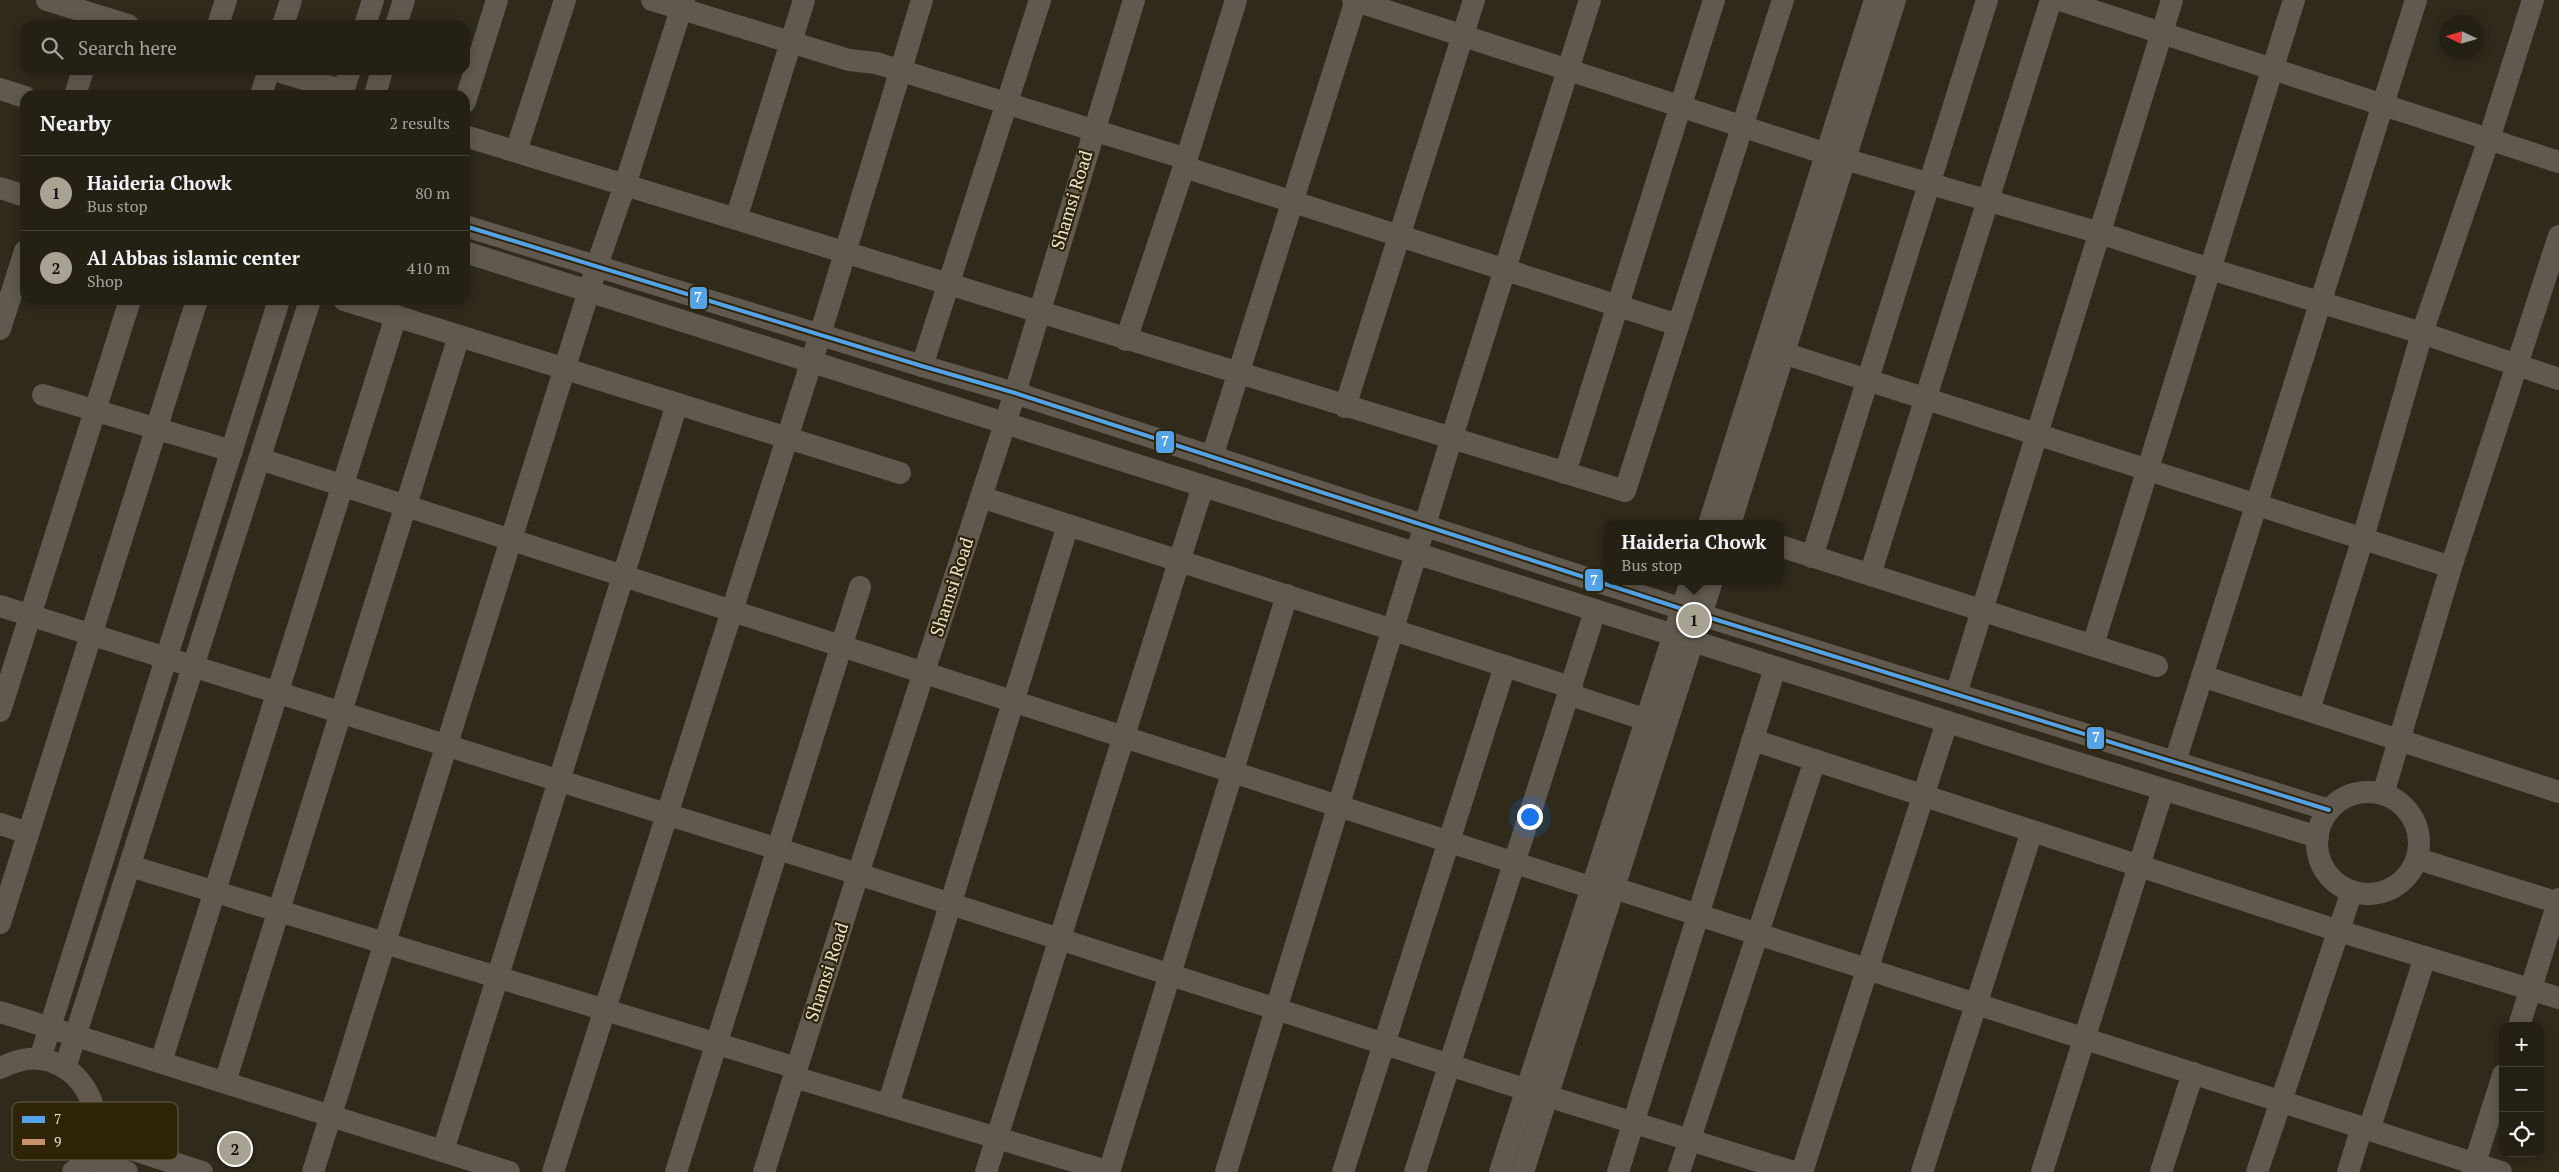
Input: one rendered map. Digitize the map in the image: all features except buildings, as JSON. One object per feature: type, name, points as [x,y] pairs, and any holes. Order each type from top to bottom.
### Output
[{"type":"street","points":[[47,0],[115,20]]},
{"type":"street","points":[[220,20],[226,0]]},
{"type":"street","points":[[285,20],[291,0]]},
{"type":"street","points":[[367,20],[373,0]]},
{"type":"street","points":[[398,20],[404,0]]},
{"type":"street","points":[[469,90],[497,0]]},
{"type":"street","points":[[516,151],[565,0]]},
{"type":"street","points":[[652,0],[682,4],[849,60],[876,63],[1094,130],[1292,201],[1678,325]]},
{"type":"street","points":[[736,219],[804,0]]},
{"type":"street","points":[[553,1172],[820,335],[922,0]]},
{"type":"street","points":[[922,366],[1040,0]]},
{"type":"street","name":"Shamsi Road","points":[[764,1172],[858,874],[1015,393],[1134,0]]},
{"type":"street","points":[[1126,340],[1185,163],[1236,0]]},
{"type":"street","points":[[1212,456],[1355,0],[1836,156],[2100,232],[2210,269],[2422,333],[2559,379]]},
{"type":"street","points":[[1345,407],[1474,0]]},
{"type":"street","points":[[1226,1172],[1451,440],[1590,0]]},
{"type":"street","points":[[1565,473],[1714,0]]},
{"type":"street","points":[[470,137],[1625,492],[1783,0]]},
{"type":"street","points":[[1731,520],[1784,353],[1875,0]]},
{"type":"street","points":[[1710,520],[1836,156],[1895,0]]},
{"type":"street","points":[[1812,557],[1987,0]]},
{"type":"street","points":[[1870,575],[2051,0]]},
{"type":"street","points":[[2060,0],[2559,162]]},
{"type":"street","points":[[1956,694],[2172,0]]},
{"type":"street","points":[[2093,646],[2294,0]]},
{"type":"street","points":[[2175,762],[2416,0]]},
{"type":"street","points":[[2309,710],[2363,538],[2422,333],[2489,139],[2533,0]]},
{"type":"street","points":[[313,1172],[448,746],[597,265],[625,185],[682,4]]},
{"type":"street","points":[[77,90],[81,75]]},
{"type":"street","points":[[263,90],[268,75]]},
{"type":"street","points":[[289,75],[334,90]]},
{"type":"street","points":[[344,90],[348,75]]},
{"type":"street","points":[[376,90],[381,75]]},
{"type":"street","points":[[0,89],[20,96]]},
{"type":"street","points":[[0,188],[20,194]]},
{"type":"street","points":[[470,227],[1015,393],[1604,584]]},
{"type":"street","points":[[2383,794],[2451,567],[2559,236]]},
{"type":"street","points":[[470,254],[1775,668],[2318,837]]},
{"type":"street","points":[[0,329],[20,267]]},
{"type":"street","points":[[0,711],[128,305]]},
{"type":"street","points":[[0,923],[195,305]]},
{"type":"street","points":[[40,1059],[277,305]]},
{"type":"street","points":[[65,1068],[195,666],[308,305]]},
{"type":"street","points":[[360,305],[900,473]]},
{"type":"street","points":[[161,1062],[396,316]]},
{"type":"street","points":[[225,1082],[459,336]]},
{"type":"street","points":[[1784,353],[2451,567]]},
{"type":"street","points":[[43,396],[232,451]]},
{"type":"street","points":[[443,1151],[677,404]]},
{"type":"street","points":[[260,459],[1514,862],[1699,915],[2281,1101],[2366,1129],[2473,1168],[2501,1172]]},
{"type":"street","points":[[986,1172],[1203,486]]},
{"type":"street","points":[[981,497],[1570,687],[1577,697],[1647,720]]},
{"type":"street","points":[[888,1105],[1068,525]]},
{"type":"street","points":[[1784,547],[2157,666]]},
{"type":"street","points":[[1608,585],[2329,810]]},
{"type":"street","points":[[1692,585],[1692,612]]},
{"type":"street","points":[[1523,1172],[1538,1093],[1692,612],[1709,585]]},
{"type":"street","points":[[676,1172],[860,587]]},
{"type":"street","points":[[130,866],[716,1044],[888,1105],[1109,1172],[1287,596]]},
{"type":"street","points":[[0,606],[777,848],[1449,1065],[1794,1172]]},
{"type":"street","points":[[1415,1172],[1595,611]]},
{"type":"street","points":[[1604,888],[1647,720],[1684,639]]},
{"type":"street","points":[[1343,1172],[1505,666]]},
{"type":"street","points":[[1618,1172],[1635,1123],[1775,668]]},
{"type":"street","points":[[2202,676],[2400,738],[2559,792]]},
{"type":"street","points":[[1802,1172],[1948,722]]},
{"type":"street","points":[[1753,740],[2338,931],[2559,998]]},
{"type":"street","points":[[1679,1172],[1815,760]]},
{"type":"street","points":[[2042,1172],[2163,790]]},
{"type":"street","points":[[2372,791],[2383,794],[2402,804],[2412,816],[2418,831],[2418,859],[2408,876],[2385,892],[2371,894],[2352,891],[2330,877],[2320,862],[2318,837],[2319,828],[2329,810],[2339,800],[2355,793],[2372,791]]},
{"type":"street","points":[[0,824],[28,833]]},
{"type":"street","points":[[1922,1172],[2032,831]]},
{"type":"street","points":[[2418,859],[2559,901],[2519,1022]]},
{"type":"street","points":[[2257,1172],[2352,891]]},
{"type":"street","points":[[2348,1172],[2366,1129],[2425,957]]},
{"type":"street","points":[[0,1012],[509,1172]]},
{"type":"street","points":[[0,1068],[19,1060],[40,1059],[55,1062],[76,1076],[89,1093],[92,1102]]},
{"type":"street","points":[[2161,1172],[2193,1073]]},
{"type":"street","points":[[2473,1168],[2499,1087]]},
{"type":"street","points":[[1500,1172],[1538,1093]]},
{"type":"street","points":[[166,1160],[202,1172]]},
{"type":"street","points":[[79,1165],[120,1171]]},
{"type":"transit line","name":"7","points":[[470,228],[1015,393],[1604,584]]},
{"type":"transit line","name":"7","points":[[1608,585],[2329,810]]},
{"type":"place","name":"Haideria Chowk","points":[[1694,620]]},
{"type":"place","name":"Al Abbas islamic center","points":[[235,1149]]}]
